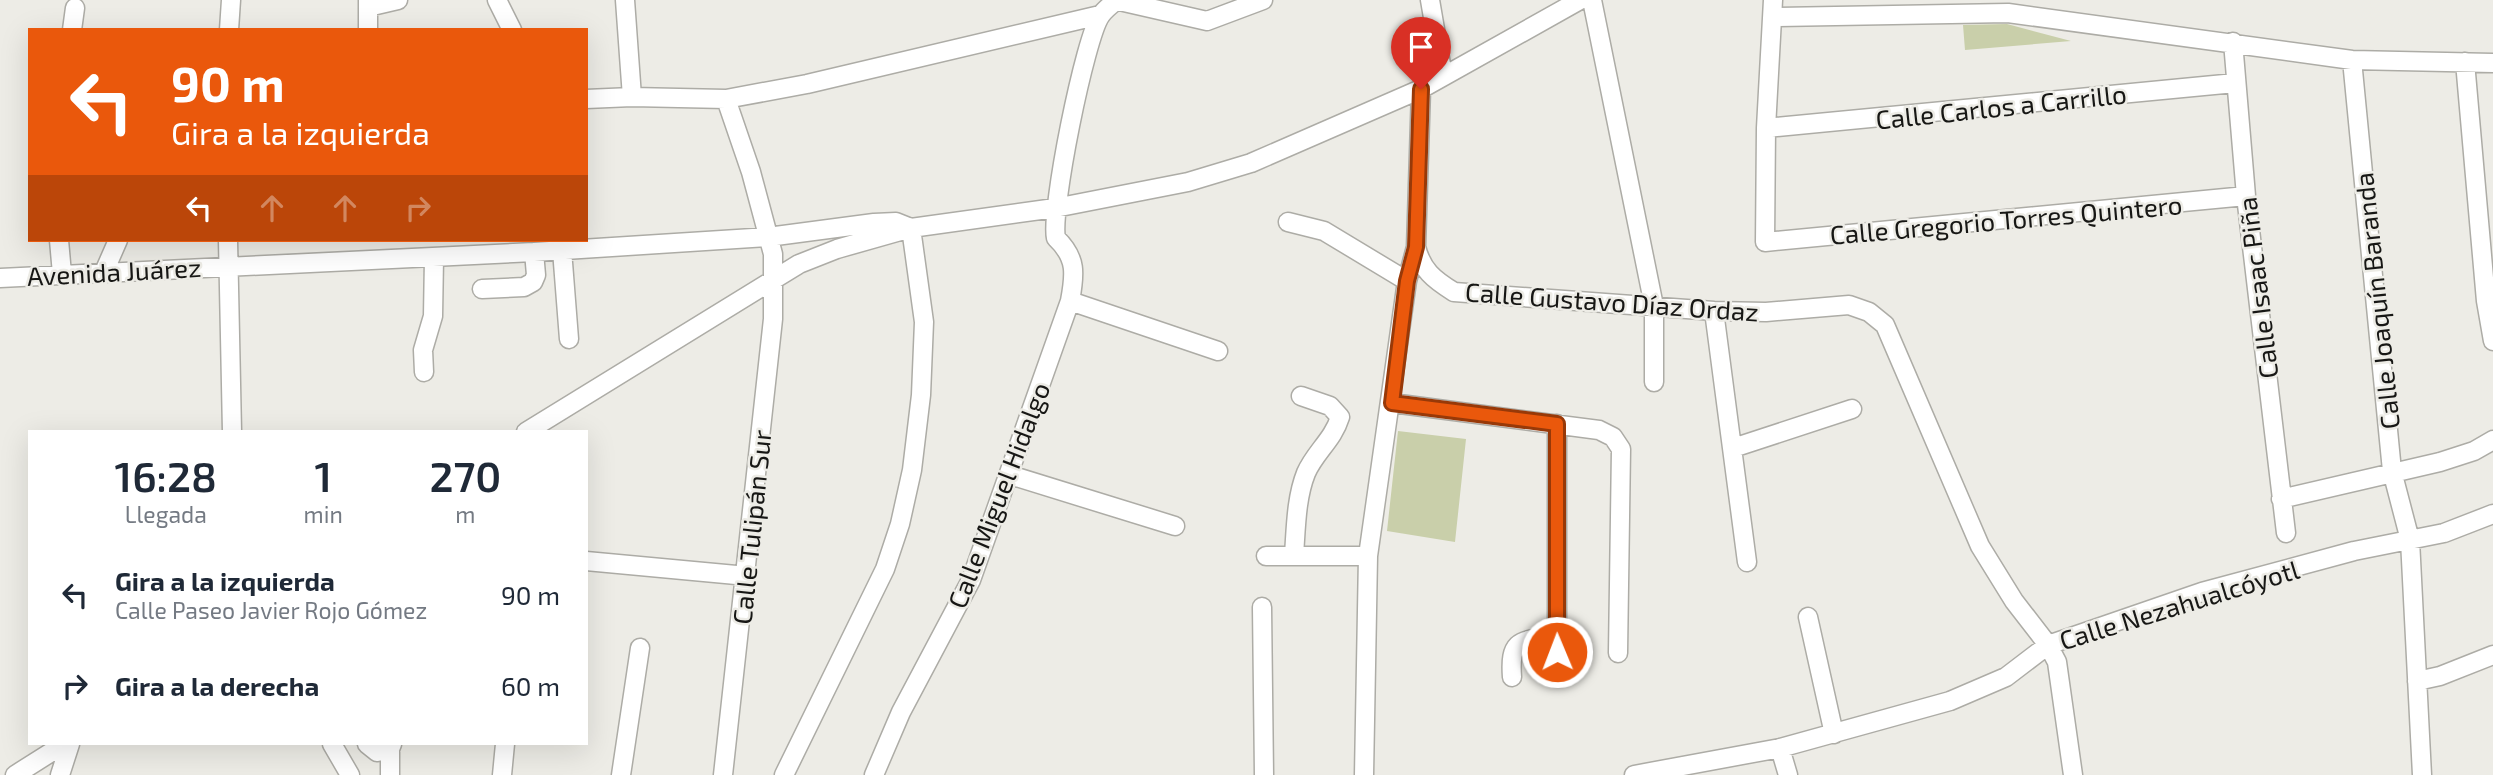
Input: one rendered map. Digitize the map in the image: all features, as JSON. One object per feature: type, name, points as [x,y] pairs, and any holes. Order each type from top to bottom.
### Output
[{"type":"street","points":[[229,28],[231,0]]},
{"type":"street","points":[[368,28],[368,4],[398,0]]},
{"type":"street","points":[[497,0],[511,28]]},
{"type":"street","points":[[625,0],[632,96]]},
{"type":"street","points":[[588,99],[632,96],[726,99],[807,84],[1100,15],[1116,0],[1207,20],[1263,0]]},
{"type":"street","points":[[1180,0],[1189,18]]},
{"type":"street","points":[[1430,0],[1443,76]]},
{"type":"street","points":[[529,430],[773,278],[837,249],[911,228],[1055,208],[1188,182],[1251,163],[1421,89],[1580,0]]},
{"type":"street","points":[[1592,0],[1654,306],[1654,382]]},
{"type":"street","points":[[72,28],[75,8]]},
{"type":"street","points":[[1766,128],[1773,9],[2008,13],[2352,60],[2493,63]]},
{"type":"street","name":"Calle Miguel Hidalgo","points":[[874,775],[901,712],[971,579],[1070,301],[1075,276],[1073,260],[1068,249],[1056,238],[1055,208],[1089,43],[1100,15]]},
{"type":"street","name":"Calle Isaac Piña","points":[[2233,42],[2246,197],[2286,533]]},
{"type":"street","name":"Calle Joaquín Baranda","points":[[2352,60],[2392,471],[2410,540],[2422,775]]},
{"type":"street","points":[[2465,62],[2484,177],[2493,341]]},
{"type":"street","name":"Calle Carlos a Carrillo","points":[[1766,128],[2235,83]]},
{"type":"street","points":[[1364,775],[1368,556],[1392,403],[1407,281],[1416,247],[1421,89]]},
{"type":"street","name":"Calle Tulipán Sur","points":[[723,775],[747,576],[773,319],[773,254],[751,172],[726,99]]},
{"type":"street","name":"Calle Gregorio Torres Quintero","points":[[1766,128],[1765,242],[2246,197]]},
{"type":"street","name":"Avenida Juárez","points":[[0,278],[534,252],[768,237],[874,223],[896,222],[911,228]]},
{"type":"street","points":[[1288,222],[1324,231],[1407,281]]},
{"type":"street","points":[[784,775],[885,569],[900,524],[912,470],[921,395],[924,322],[911,228]]},
{"type":"street","points":[[59,242],[62,274]]},
{"type":"street","points":[[104,272],[117,242]]},
{"type":"street","points":[[228,242],[232,430]]},
{"type":"street","name":"Calle Gustavo Díaz Ordaz","points":[[1416,247],[1420,263],[1433,279],[1454,292],[1714,312],[1766,312],[1849,305],[1869,312],[1885,325],[1980,546],[2014,601],[2048,645],[2061,679],[2073,775]]},
{"type":"street","points":[[562,250],[569,339]]},
{"type":"street","points":[[482,289],[524,287],[533,282],[536,275],[534,252]]},
{"type":"street","points":[[424,372],[423,350],[433,316],[434,258]]},
{"type":"street","points":[[1070,301],[1218,351]]},
{"type":"street","points":[[1714,312],[1747,562]]},
{"type":"street","points":[[1294,555],[1298,509],[1307,471],[1335,433],[1340,417],[1330,406],[1301,396]]},
{"type":"street","points":[[1392,403],[1599,430],[1613,437],[1621,449],[1618,653]]},
{"type":"street","points":[[1733,448],[1852,409]]},
{"type":"street","points":[[1513,677],[1510,654],[1516,646],[1530,639],[1557,644],[1557,424]]},
{"type":"street","points":[[2281,499],[2463,455],[2493,440]]},
{"type":"street","points":[[1010,475],[1175,526]]},
{"type":"street","name":"Calle Nezahualcóyotl","points":[[1634,775],[1780,748],[1950,701],[2006,677],[2048,645],[2202,593],[2354,551],[2469,525],[2493,514]]},
{"type":"street","points":[[1266,556],[1368,556]]},
{"type":"street","points":[[588,561],[747,576]]},
{"type":"street","points":[[1262,607],[1264,775]]},
{"type":"street","points":[[1808,617],[1833,734]]},
{"type":"street","points":[[621,775],[640,649]]},
{"type":"street","points":[[2417,681],[2440,676],[2493,655]]},
{"type":"street","points":[[15,775],[62,745]]},
{"type":"street","points":[[60,775],[70,745]]},
{"type":"street","points":[[333,745],[350,775]]},
{"type":"street","points":[[368,745],[377,752],[391,746],[390,775]]},
{"type":"street","points":[[502,775],[505,745]]},
{"type":"street","points":[[1780,748],[1788,775]]},
{"type":"green space","points":[[2007,24],[2071,41],[1965,50],[1963,25]]},
{"type":"green space","points":[[1398,431],[1466,439],[1455,542],[1387,531]]},
{"type":"route","points":[[1421,89],[1416,247],[1407,281],[1392,403],[1557,424],[1557,652]]}]
